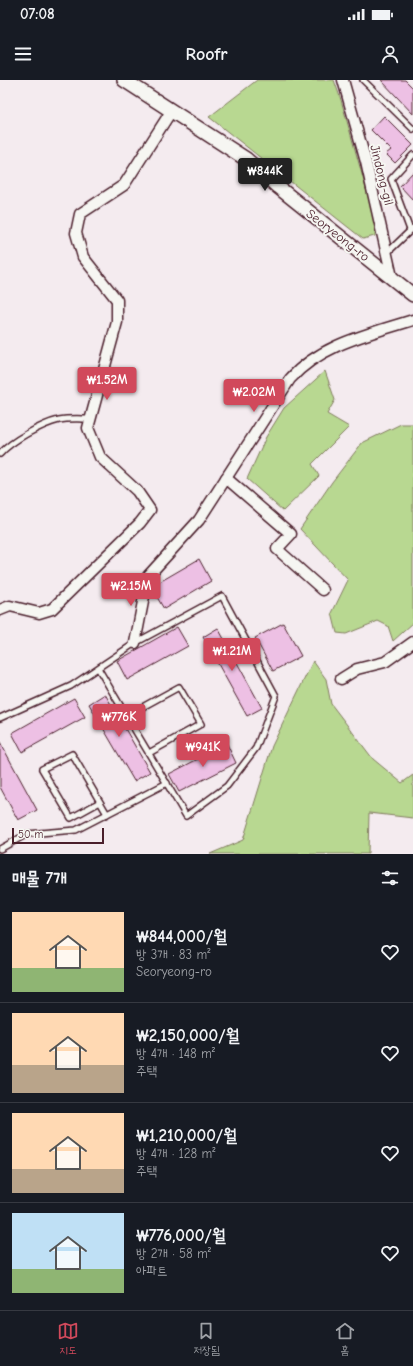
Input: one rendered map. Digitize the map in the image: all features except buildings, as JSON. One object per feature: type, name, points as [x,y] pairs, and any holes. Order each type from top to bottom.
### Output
[{"type":"street","name":"Seoryeong-ro","points":[[124,80],[246,159],[278,187],[413,295]]},
{"type":"street","name":"Jindong-gil","points":[[343,80],[366,162],[388,253],[392,277]]},
{"type":"street","points":[[0,610],[10,606],[39,613],[52,609],[140,523],[150,510],[137,492],[100,457],[88,428],[117,322],[117,300],[83,256],[76,233],[80,214],[124,185],[172,110]]},
{"type":"street","points":[[135,643],[148,576],[199,520],[284,387],[306,364],[335,346],[413,320]]},
{"type":"street","points":[[226,478],[291,534],[277,549],[323,590]]},
{"type":"street","points":[[341,678],[357,669],[385,662],[413,642]]},
{"type":"lane","points":[[363,80],[413,129]]},
{"type":"lane","points":[[388,253],[412,229],[391,179],[413,155]]},
{"type":"lane","points":[[0,454],[4,449],[31,432],[60,420],[91,419]]},
{"type":"lane","points":[[0,718],[71,686],[135,643],[222,596],[276,696],[256,748],[227,786],[186,816],[98,668]]},
{"type":"lane","points":[[126,716],[179,687],[201,724],[149,753]]},
{"type":"lane","points":[[100,802],[71,818],[42,769],[72,754],[108,814]]},
{"type":"lane","points":[[0,849],[27,834],[76,830],[167,783]]},
{"type":"green space","points":[[257,80],[334,80],[376,224],[375,236],[363,239],[209,117]]},
{"type":"green space","points":[[325,371],[335,400],[327,414],[349,427],[312,464],[319,476],[283,511],[247,479],[266,437],[284,408]]},
{"type":"green space","points":[[401,424],[413,424],[413,623],[393,641],[388,626],[378,621],[346,634],[337,633],[332,613],[348,580],[300,529],[332,482],[362,443]]},
{"type":"green space","points":[[313,661],[326,679],[331,704],[373,759],[402,783],[413,775],[413,818],[369,813],[368,854],[210,854],[243,840],[272,746]]}]
